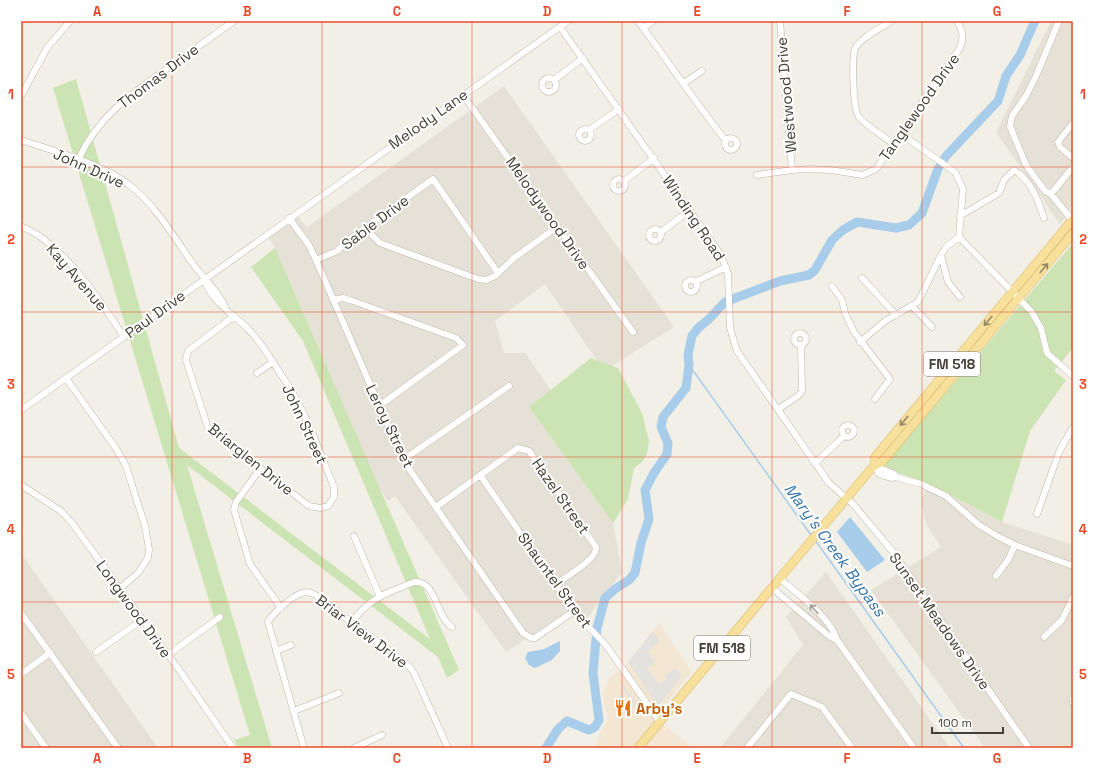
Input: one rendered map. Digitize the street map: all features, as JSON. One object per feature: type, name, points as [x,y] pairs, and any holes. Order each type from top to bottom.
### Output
[{"type":"main road","name":"FM 518","points":[[874,466],[875,457],[1072,220]]},
{"type":"main road","name":"FM 518","points":[[638,748],[846,498],[874,466],[882,462],[1073,233]]},
{"type":"street","points":[[21,96],[47,48],[70,21]]},
{"type":"street","name":"Thomas Drive","points":[[78,160],[90,137],[108,114],[129,95],[234,21]]},
{"type":"street","name":"Melody Lane","points":[[289,218],[568,21]]},
{"type":"street","points":[[638,21],[684,83],[704,114],[726,141]]},
{"type":"street","points":[[643,28],[653,21]]},
{"type":"street","name":"Westwood Drive","points":[[780,21],[792,170]]},
{"type":"street","points":[[891,21],[860,42],[855,48],[854,67],[856,109],[859,117],[893,144]]},
{"type":"street","name":"Tanglewood Drive","points":[[757,176],[792,170],[830,170],[863,175],[876,169],[960,48],[963,40],[963,31],[956,21]]},
{"type":"street","points":[[1059,21],[1036,76],[1026,96],[1012,116],[1010,126],[1026,165],[1045,191],[1051,194],[1072,220]]},
{"type":"street","name":"Winding Road","points":[[560,26],[716,246],[726,267],[730,290],[730,328],[737,352],[829,483],[846,498]]},
{"type":"street","points":[[554,80],[583,58]]},
{"type":"street","points":[[684,83],[702,71]]},
{"type":"street","name":"Melodywood Drive","points":[[463,95],[632,332]]},
{"type":"street","points":[[589,130],[619,109]]},
{"type":"street","points":[[1073,122],[1058,142],[1060,147],[1073,158]]},
{"type":"street","points":[[901,134],[955,172],[963,189],[959,237],[1031,311],[1041,328],[1047,353],[1073,376]]},
{"type":"street","name":"John Drive","points":[[21,140],[78,160],[128,184],[151,206]]},
{"type":"street","points":[[624,181],[654,158]]},
{"type":"street","points":[[1051,194],[1073,167]]},
{"type":"street","points":[[960,216],[999,193],[1004,180],[1014,170],[1020,174],[1038,197],[1044,218]]},
{"type":"street","name":"Sable Drive","points":[[316,260],[336,251],[365,228],[433,180],[498,273]]},
{"type":"street","name":"John Street","points":[[151,206],[204,278],[206,288],[222,308],[250,330],[273,362],[297,400],[334,487],[334,497],[328,506]]},
{"type":"street","points":[[660,232],[690,210]]},
{"type":"street","name":"Leroy Street","points":[[289,218],[308,245],[316,260],[403,460],[523,633],[531,638],[539,636],[574,611]]},
{"type":"street","name":"Paul Drive","points":[[21,410],[289,218]]},
{"type":"street","name":"Kay Avenue","points":[[21,226],[46,241],[60,252],[97,297],[124,337]]},
{"type":"street","points":[[365,228],[380,243],[478,279],[489,280],[523,251],[557,227]]},
{"type":"street","points":[[860,342],[885,320],[918,302],[946,247],[959,237]]},
{"type":"street","points":[[941,255],[948,282],[960,297]]},
{"type":"street","points":[[695,282],[726,267]]},
{"type":"street","points":[[862,278],[896,315]]},
{"type":"street","points":[[832,286],[842,300],[845,313],[860,342],[890,380],[875,400]]},
{"type":"street","points":[[333,300],[343,298],[350,300],[456,338],[463,346],[379,406]]},
{"type":"street","points":[[912,306],[932,327]]},
{"type":"street","name":"Briarglen Drive","points":[[234,316],[188,351],[186,360],[208,428],[309,506],[320,508],[328,506]]},
{"type":"street","points":[[778,409],[798,396],[802,391],[801,345]]},
{"type":"street","points":[[257,373],[273,362]]},
{"type":"street","points":[[66,378],[117,450],[126,466],[145,526],[149,549],[148,558],[138,573],[119,589]]},
{"type":"street","points":[[403,460],[508,386]]},
{"type":"street","points":[[1037,514],[1059,452],[1073,427]]},
{"type":"street","points":[[815,463],[844,436]]},
{"type":"street","name":"Hazel Street","points":[[480,475],[518,448],[524,449],[532,455],[594,544],[596,551],[592,558],[556,584]]},
{"type":"street","points":[[874,466],[879,474],[921,484],[946,496],[989,532],[1015,545],[1073,566]]},
{"type":"street","points":[[260,469],[235,504],[234,510],[250,564],[281,608]]},
{"type":"street","points":[[436,507],[480,475]]},
{"type":"street","name":"Shauntel Street","points":[[480,475],[574,611],[590,631],[601,639],[660,722]]},
{"type":"street","name":"Longwood Drive","points":[[21,485],[61,511],[168,655],[233,748]]},
{"type":"street","name":"Sunset Meadows Drive","points":[[846,498],[867,519],[893,552],[1029,748]]},
{"type":"street","points":[[354,536],[380,597]]},
{"type":"street","points":[[996,576],[1008,560],[1015,545]]},
{"type":"street","points":[[779,578],[809,603],[834,631],[837,640],[914,748]]},
{"type":"street","points":[[352,622],[365,605],[414,582],[425,583],[429,587],[443,619],[452,627]]},
{"type":"street","points":[[772,588],[828,636],[837,640]]},
{"type":"street","name":"Briar View Drive","points":[[276,651],[268,622],[272,615],[301,593],[310,592],[410,666],[448,748]]},
{"type":"street","points":[[1044,637],[1062,620],[1073,597]]},
{"type":"street","points":[[21,613],[118,748]]},
{"type":"street","points":[[168,655],[220,617]]},
{"type":"street","points":[[96,652],[142,620]]},
{"type":"street","points":[[291,645],[276,651],[304,748]]},
{"type":"street","points":[[21,674],[50,653]]},
{"type":"street","points":[[294,711],[339,693]]},
{"type":"street","points":[[747,748],[791,694],[822,707],[852,748]]},
{"type":"street","points":[[21,713],[46,748]]},
{"type":"street","points":[[354,748],[382,735]]},
{"type":"shaded area","points":[[1051,21],[1073,21],[1073,205],[1060,224],[996,132]]},
{"type":"shaded area","points":[[504,86],[674,327],[604,371],[545,284],[495,321],[504,353],[525,353],[551,390],[529,407],[613,523],[622,572],[588,617],[579,623],[568,611],[506,652],[395,496],[388,501],[378,485],[275,248],[268,237],[297,216],[307,227]]},
{"type":"shaded area","points":[[930,485],[1002,522],[1073,545],[1073,748],[985,748],[871,590],[941,547],[926,524],[921,499]]},
{"type":"shaded area","points":[[21,553],[63,613],[158,748],[21,748]]},
{"type":"shaded area","points":[[826,572],[950,748],[720,748],[803,645],[786,617]]},
{"type":"shaded area","points":[[659,623],[692,672],[655,717],[692,748],[594,748],[608,717],[604,706],[603,693],[609,678],[626,665]]},
{"type":"shaded area","points":[[653,631],[660,642],[648,651],[655,662],[647,668],[659,685],[667,679],[665,675],[676,668],[682,676],[658,706],[628,662]]},
{"type":"shaded area","points":[[622,683],[643,712],[640,715],[621,686]]},
{"type":"green space","points":[[76,79],[179,448],[430,639],[303,341],[251,267],[275,248],[459,670],[447,678],[438,657],[187,465],[272,748],[239,748],[234,740],[250,735],[53,88]]},
{"type":"green space","points":[[1073,243],[1073,348],[1054,371],[1066,380],[1030,431],[1002,522],[931,485],[888,469],[885,464]]},
{"type":"green space","points":[[591,358],[618,368],[642,413],[649,441],[647,454],[642,462],[634,468],[628,499],[613,523],[529,407]]},
{"type":"water","points":[[850,517],[885,560],[867,572],[837,532]]},
{"type":"water","points":[[560,641],[560,651],[552,660],[535,668],[529,665],[525,658],[528,652],[544,649]]},
{"type":"waterway","points":[[546,748],[558,729],[567,721],[589,730],[595,727],[599,720],[593,673],[597,628],[605,598],[629,580],[635,573],[641,543],[649,519],[645,490],[667,454],[668,443],[661,427],[663,417],[686,388],[689,365],[688,355],[692,336],[698,328],[725,302],[780,281],[809,275],[815,270],[832,240],[843,230],[857,222],[896,228],[909,225],[922,213],[938,169],[946,156],[998,101],[1006,76],[1020,55],[1035,21]]},
{"type":"waterway","name":"Mary's Creek Bypass","points":[[689,365],[811,535]]},
{"type":"waterway","name":"Mary's Creek Bypass","points":[[815,540],[964,748]]},
{"type":"place","name":"Arby's","points":[[623,708]]}]
